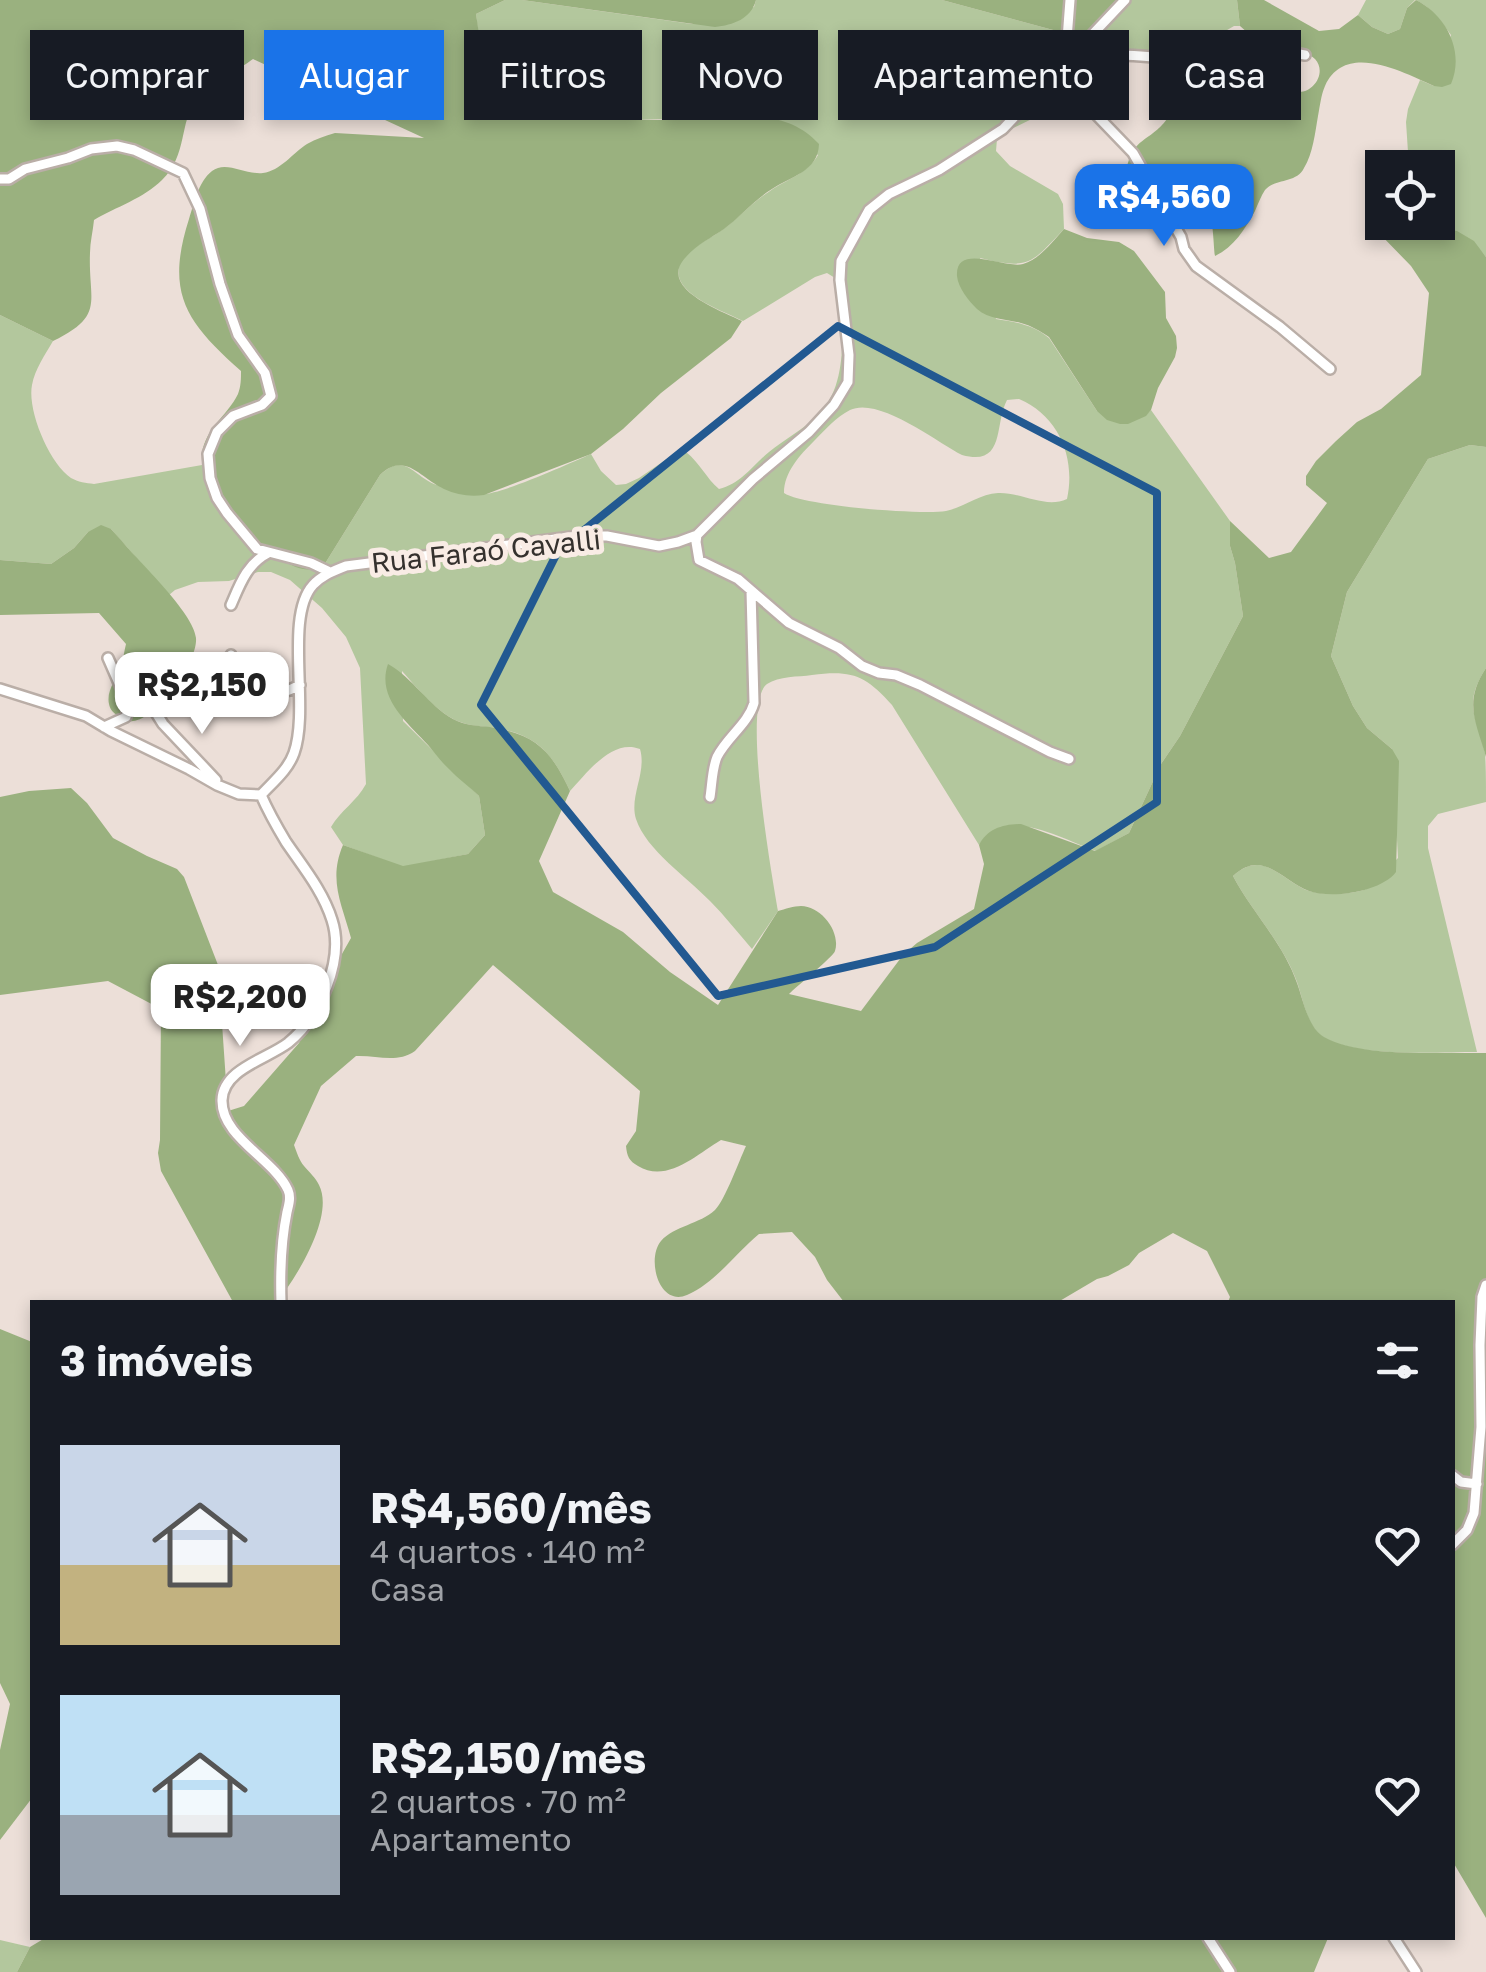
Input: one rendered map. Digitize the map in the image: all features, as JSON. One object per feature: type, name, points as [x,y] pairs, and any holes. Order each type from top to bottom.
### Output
[{"type":"street","points":[[1066,30],[1070,0]]},
{"type":"street","points":[[1097,30],[1125,0]]},
{"type":"street","points":[[1129,56],[1163,58],[1228,71],[1273,65],[1292,53],[1306,55]]},
{"type":"street","points":[[1012,120],[939,170],[889,194],[869,210],[841,261],[850,355],[848,382],[834,405],[809,432],[753,478],[698,534],[696,542],[699,560],[705,565],[726,572],[789,623],[839,648],[862,666],[920,685],[1069,759]]},
{"type":"street","points":[[1102,120],[1134,153],[1196,266],[1330,369]]},
{"type":"street","points":[[0,179],[90,149],[117,146],[183,172],[200,208],[238,334],[265,373],[271,396],[262,405],[233,416],[217,432],[208,454],[210,478],[227,513],[258,549],[330,572],[310,588],[303,602],[300,723],[294,753],[261,795],[239,794],[86,716],[0,689]]},
{"type":"street","name":"Rua Faraó Cavalli","points":[[330,572],[346,566],[579,536],[606,536],[659,546],[698,534]]},
{"type":"street","points":[[231,605],[244,575],[268,552]]},
{"type":"street","points":[[710,798],[718,756],[750,716],[754,703],[751,591]]},
{"type":"street","points":[[230,655],[245,685],[259,696],[300,685]]},
{"type":"street","points":[[104,728],[122,720],[129,706],[108,658]]},
{"type":"street","points":[[153,708],[202,768],[225,788]]},
{"type":"street","points":[[261,795],[317,888],[331,918],[336,942],[330,976],[306,1023],[289,1042],[232,1076],[224,1088],[221,1104],[238,1134],[288,1191],[280,1300]]},
{"type":"street","points":[[1455,1542],[1467,1530],[1474,1513],[1481,1427],[1482,1296],[1486,1285]]},
{"type":"street","points":[[1455,1478],[1477,1484]]},
{"type":"street","points":[[1209,1940],[1230,1972]]},
{"type":"street","points":[[1395,1940],[1416,1972]]},
{"type":"highlighted area","points":[[838,326],[1157,493],[1157,802],[935,947],[718,996],[481,705],[558,551]]},
{"type":"green space","points":[[0,0],[505,0],[476,14],[478,30],[464,30],[464,120],[778,120],[807,133],[819,144],[809,167],[765,193],[686,257],[679,268],[679,279],[685,288],[708,305],[742,321],[731,338],[661,393],[623,429],[591,454],[484,495],[449,491],[405,466],[389,468],[380,475],[326,562],[313,569],[298,568],[263,546],[229,510],[206,475],[202,461],[205,442],[238,394],[241,371],[206,337],[185,305],[179,268],[182,245],[197,193],[217,168],[269,172],[307,144],[335,133],[424,138],[385,120],[444,120],[444,30],[264,30],[264,64],[253,59],[244,65],[244,30],[30,30],[30,120],[187,120],[176,160],[162,180],[94,220],[91,306],[81,323],[53,341],[0,315]]},
{"type":"green space","points":[[505,0],[692,24],[754,7],[756,0],[942,0],[1053,30],[838,30],[838,120],[1030,120],[997,139],[996,151],[1010,166],[1058,194],[1063,204],[1064,229],[1028,261],[1009,263],[980,258],[996,319],[1030,327],[1049,338],[1097,411],[1145,416],[1151,410],[1230,521],[1230,546],[1243,616],[1180,736],[1161,764],[1129,833],[1096,851],[1034,828],[1003,827],[979,845],[892,705],[874,687],[857,677],[838,673],[777,680],[767,684],[760,698],[757,755],[778,911],[752,949],[710,901],[658,853],[641,830],[634,810],[640,749],[620,748],[610,753],[570,791],[558,768],[536,743],[502,729],[455,720],[433,705],[402,671],[403,721],[479,796],[485,835],[468,854],[403,867],[343,845],[331,827],[366,784],[360,668],[346,637],[322,608],[290,580],[271,572],[258,572],[229,581],[198,582],[169,595],[111,529],[88,532],[51,564],[0,560],[0,315],[53,341],[33,379],[31,396],[48,449],[71,478],[94,484],[202,465],[216,492],[326,562],[380,475],[395,465],[408,467],[439,486],[480,494],[518,485],[591,454],[616,485],[626,484],[674,454],[686,452],[719,489],[740,479],[819,414],[829,401],[840,368],[841,311],[835,278],[827,273],[815,277],[743,321],[699,300],[682,284],[678,274],[683,259],[693,249],[763,195],[802,172],[818,155],[767,120],[818,120],[818,30],[662,30],[662,119],[642,120],[642,30],[478,30],[476,14]],"holes":[[[1019,399],[1045,416],[1061,440],[1069,468],[1067,499],[1059,502],[998,493],[946,511],[913,512],[837,505],[784,493],[798,458],[850,410],[876,409],[962,455],[976,457],[992,449],[1007,400]]]},
{"type":"green space","points":[[522,0],[756,0],[740,20],[715,27]]},
{"type":"green space","points":[[942,0],[1127,0],[1095,29],[1053,30]]},
{"type":"green space","points":[[1127,0],[1237,0],[1240,26],[1227,30],[1149,30],[1149,58],[1129,61],[1129,30],[1075,30]]},
{"type":"green space","points":[[1237,0],[1264,0],[1319,31],[1339,29],[1358,15],[1388,34],[1400,29],[1407,8],[1416,0],[1436,15],[1450,35],[1455,72],[1451,84],[1442,87],[1375,64],[1346,65],[1334,73],[1324,89],[1312,149],[1304,168],[1296,176],[1265,190],[1238,237],[1215,256],[1210,211],[1200,192],[1181,182],[1132,178],[1126,171],[1137,145],[1166,120],[1301,120],[1301,92],[1317,81],[1320,70],[1315,59],[1301,53],[1301,30],[1245,30],[1240,26]]},
{"type":"green space","points":[[1366,0],[1415,0],[1407,8],[1400,29],[1388,34],[1358,15]]},
{"type":"green space","points":[[1416,0],[1486,0],[1486,257],[1468,238],[1455,233],[1455,150],[1408,150],[1408,109],[1420,80],[1434,86],[1451,35]]},
{"type":"green space","points":[[1064,229],[1087,238],[1119,242],[1134,251],[1165,292],[1166,318],[1176,336],[1175,357],[1151,410],[1128,424],[1107,420],[1097,411],[1049,337],[1025,324],[982,313],[958,281],[959,266],[964,260],[1023,264],[1040,254]]},
{"type":"green space","points":[[1457,231],[1474,241],[1486,257],[1486,447],[1470,445],[1428,459],[1347,592],[1331,656],[1367,728],[1392,749],[1399,761],[1396,872],[1368,889],[1330,894],[1309,891],[1263,866],[1244,868],[1233,876],[1284,954],[1318,1033],[1339,1044],[1379,1051],[1486,1053],[1486,1918],[1455,1865],[1455,1300],[1229,1300],[1207,1251],[1173,1233],[1139,1253],[1129,1265],[1061,1300],[842,1300],[815,1257],[792,1232],[759,1234],[697,1290],[677,1297],[669,1294],[658,1279],[657,1249],[666,1236],[715,1210],[746,1146],[721,1140],[681,1165],[660,1172],[635,1164],[626,1146],[636,1131],[640,1091],[493,965],[415,1051],[394,1058],[356,1056],[321,1086],[294,1145],[302,1164],[318,1182],[323,1198],[311,1246],[278,1300],[232,1300],[161,1171],[161,1009],[108,981],[0,995],[0,797],[71,788],[113,838],[177,869],[184,877],[218,965],[228,1111],[244,1106],[299,1043],[351,938],[337,881],[343,845],[403,866],[468,854],[485,835],[479,796],[443,763],[390,699],[385,676],[388,664],[453,719],[519,734],[540,746],[556,765],[570,791],[539,861],[553,892],[623,932],[670,972],[718,1005],[778,911],[798,906],[816,910],[832,928],[835,951],[789,994],[861,1011],[903,955],[974,909],[984,864],[979,845],[991,831],[1021,824],[1095,851],[1129,833],[1161,764],[1180,736],[1243,616],[1230,546],[1230,521],[1269,558],[1291,552],[1327,503],[1306,485],[1306,476],[1316,461],[1357,422],[1381,409],[1421,375],[1429,293],[1411,266],[1386,240],[1455,240]]},
{"type":"green space","points":[[1470,445],[1486,447],[1486,668],[1473,702],[1485,753],[1486,802],[1438,814],[1428,826],[1428,848],[1477,1052],[1356,1048],[1323,1037],[1313,1027],[1284,954],[1233,876],[1261,865],[1308,891],[1350,893],[1373,885],[1398,858],[1392,749],[1367,728],[1331,656],[1347,592],[1428,459]]},
{"type":"green space","points":[[101,525],[111,529],[164,588],[186,615],[196,638],[190,661],[174,688],[153,711],[133,721],[118,716],[110,706],[109,694],[126,644],[99,613],[0,615],[0,560],[51,564]]},
{"type":"green space","points":[[1486,668],[1486,757],[1473,702]]},
{"type":"green space","points":[[0,1329],[30,1341],[30,1801],[0,1840],[0,1750],[10,1704],[0,1683]]},
{"type":"green space","points":[[0,1940],[30,1947],[17,1972],[0,1972]]},
{"type":"green space","points":[[42,1940],[1327,1940],[1314,1972],[17,1972],[30,1947]]}]
